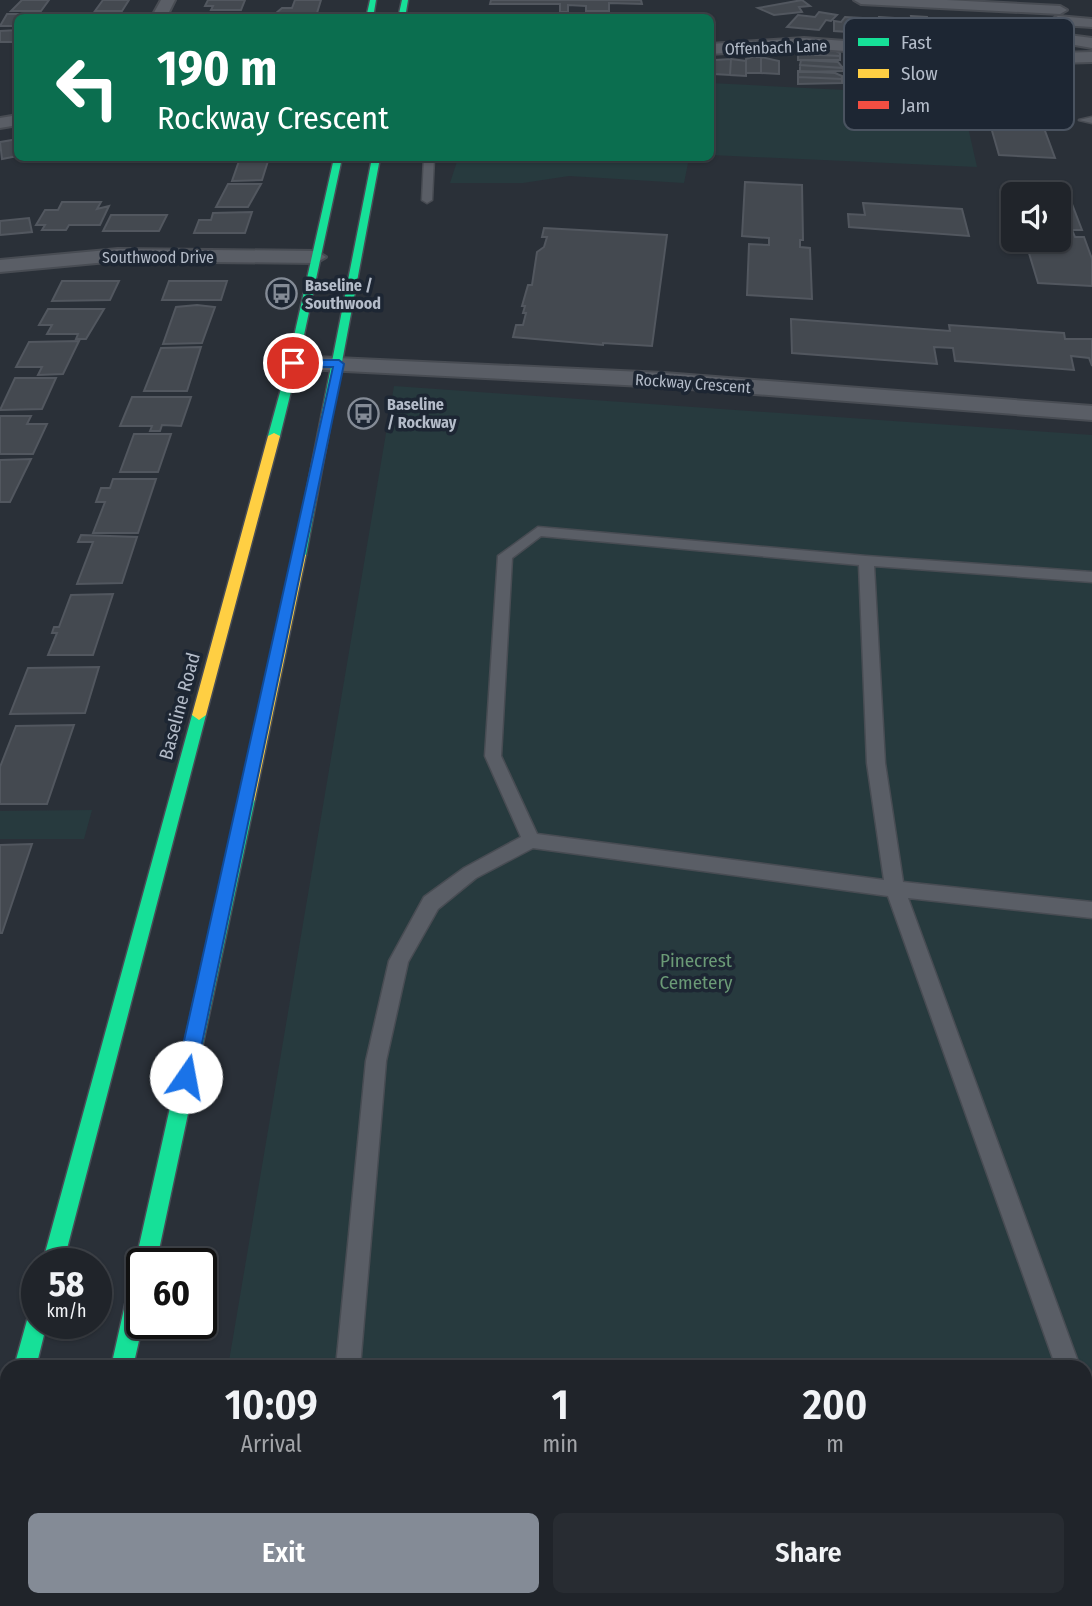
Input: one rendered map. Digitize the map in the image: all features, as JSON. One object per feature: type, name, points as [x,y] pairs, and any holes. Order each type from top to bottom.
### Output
[{"type":"main road","name":"Baseline Road","points":[[56,1248],[293,363],[337,161]]},
{"type":"main road","points":[[148,1248],[339,364],[375,161]]},
{"type":"main road","points":[[26,1360],[32,1339]]},
{"type":"main road","points":[[124,1360],[128,1339]]},
{"type":"street","points":[[861,0],[1061,10],[1092,23]]},
{"type":"street","name":"Offenbach Lane","points":[[714,49],[804,43],[844,46]]},
{"type":"street","points":[[1074,43],[1091,48]]},
{"type":"street","name":"Southwood Drive","points":[[1,268],[38,259],[86,257],[316,257]]},
{"type":"street","name":"Rockway Crescent","points":[[293,363],[664,380],[1092,412]]},
{"type":"lane","points":[[427,200],[429,161]]},
{"type":"lane","points":[[531,840],[493,755],[505,556],[538,531],[866,561],[1092,577]]},
{"type":"lane","points":[[866,561],[876,762],[895,889],[1065,1360]]},
{"type":"lane","points":[[349,1360],[376,1061],[399,961],[431,903],[470,873],[531,840],[895,889],[1092,910]]},
{"type":"green space","points":[[714,83],[844,90],[844,130],[969,130],[977,167],[714,155]]},
{"type":"green space","points":[[457,161],[688,161],[684,183],[569,176],[523,183],[450,183]]},
{"type":"green space","name":"Pinecrest Cemetery","points":[[394,386],[1092,435],[1092,1360],[229,1360]]},
{"type":"green space","points":[[92,810],[84,839],[0,839],[0,811]]},
{"type":"building","points":[[22,0],[49,0],[41,11],[11,11]]},
{"type":"building","points":[[103,0],[129,0],[122,11],[95,11]]},
{"type":"building","points":[[208,0],[245,0],[241,10],[211,10],[213,6],[205,6]]},
{"type":"building","points":[[295,0],[321,0],[317,13],[275,14],[282,8],[292,8]]},
{"type":"building","points":[[491,0],[641,0],[642,4],[609,3],[609,11],[586,11],[586,6],[568,5],[568,12],[560,12],[560,4],[490,4]]},
{"type":"building","points":[[802,0],[810,6],[799,7],[802,12],[774,15],[758,8]]},
{"type":"building","points":[[819,12],[837,15],[831,21],[826,20],[819,30],[787,27],[798,15],[815,17]]},
{"type":"building","points":[[7,14],[14,14],[14,26],[0,26]]},
{"type":"building","points":[[844,18],[844,32],[834,31],[834,21],[841,22]]},
{"type":"building","points":[[14,30],[14,42],[0,42],[0,31]]},
{"type":"building","points":[[798,49],[834,50],[840,53],[840,56],[798,54]]},
{"type":"building","points":[[798,54],[840,56],[840,60],[798,60]]},
{"type":"building","points":[[761,57],[761,73],[746,73],[746,59]]},
{"type":"building","points":[[761,57],[779,61],[779,74],[761,73]]},
{"type":"building","points":[[731,59],[746,61],[746,76],[730,75]]},
{"type":"building","points":[[731,59],[730,75],[714,74],[715,60]]},
{"type":"building","points":[[801,60],[838,62],[843,68],[800,65]]},
{"type":"building","points":[[800,65],[843,68],[843,71],[800,72]]},
{"type":"building","points":[[798,71],[835,73],[842,76],[842,79],[798,77]]},
{"type":"building","points":[[798,77],[842,79],[842,83],[798,84]]},
{"type":"building","points":[[992,130],[1045,130],[1055,158],[999,155]]},
{"type":"building","points":[[14,140],[14,157],[2,159],[0,142]]},
{"type":"building","points":[[239,161],[268,161],[262,180],[232,181]]},
{"type":"building","points":[[745,182],[802,185],[803,240],[800,240],[800,247],[810,248],[812,299],[747,295],[749,244],[769,245],[769,238],[742,236]]},
{"type":"building","points":[[228,184],[261,184],[248,207],[216,207]]},
{"type":"building","points":[[62,202],[101,202],[97,209],[109,206],[100,225],[69,225],[66,230],[42,230],[45,225],[36,225],[45,210],[58,210]]},
{"type":"building","points":[[1071,202],[1082,230],[1072,230],[1075,237],[1084,237],[1092,259],[1092,286],[1038,283],[1029,252],[1071,252]]},
{"type":"building","points":[[863,203],[962,209],[969,236],[849,227],[848,214],[865,215]]},
{"type":"building","points":[[252,212],[245,233],[194,233],[199,220],[211,220],[213,213]]},
{"type":"building","points":[[111,215],[167,215],[159,231],[103,231]]},
{"type":"building","points":[[29,218],[32,232],[0,235],[0,221]]},
{"type":"building","points":[[544,228],[667,235],[652,346],[603,345],[513,337],[516,325],[523,325],[526,313],[523,313],[525,306],[522,306],[528,285],[532,285],[537,252],[544,247],[547,237],[542,237]]},
{"type":"building","points":[[62,281],[119,281],[110,300],[52,301]]},
{"type":"building","points":[[169,281],[227,281],[221,300],[162,300]]},
{"type":"building","points":[[176,307],[215,307],[202,343],[163,344]]},
{"type":"building","points":[[48,309],[104,309],[86,339],[76,339],[78,334],[47,334],[52,325],[39,325]]},
{"type":"building","points":[[791,319],[950,331],[949,325],[1064,333],[1065,339],[1092,339],[1092,366],[1089,358],[1071,356],[1074,370],[955,361],[953,348],[934,347],[937,364],[792,353]]},
{"type":"building","points":[[79,341],[63,374],[38,375],[42,367],[16,367],[29,342]]},
{"type":"building","points":[[201,347],[187,391],[144,391],[161,348]]},
{"type":"building","points":[[15,378],[56,378],[42,409],[0,410]]},
{"type":"building","points":[[132,397],[191,397],[181,426],[162,425],[160,431],[150,431],[152,426],[120,426]]},
{"type":"building","points":[[0,416],[31,416],[27,424],[47,424],[33,454],[0,454]]},
{"type":"building","points":[[134,434],[171,434],[158,472],[120,472]]},
{"type":"building","points":[[31,459],[10,502],[0,502],[0,460]]},
{"type":"building","points":[[113,479],[156,479],[138,533],[93,533],[105,502],[96,502],[101,488],[110,488]]},
{"type":"building","points":[[81,535],[137,537],[122,583],[77,584],[93,542],[78,542]]},
{"type":"building","points":[[113,594],[93,655],[48,655],[57,633],[52,633],[54,627],[59,627],[71,595]]},
{"type":"building","points":[[99,667],[85,713],[10,714],[28,668]]},
{"type":"building","points":[[74,725],[47,804],[0,804],[0,767],[16,726]]},
{"type":"building","points":[[32,844],[2,933],[0,933],[0,845]]},
{"type":"traffic: fast","points":[[370,14],[373,0]]},
{"type":"traffic: fast","points":[[402,14],[405,0]]},
{"type":"traffic: fast","points":[[274,436],[293,363],[337,161]]},
{"type":"traffic: fast","points":[[300,555],[375,161]]},
{"type":"traffic: fast","points":[[56,1248],[199,715]]},
{"type":"traffic: fast","points":[[149,1248],[247,799]]},
{"type":"traffic: fast","points":[[27,1360],[32,1339]]},
{"type":"traffic: fast","points":[[124,1360],[128,1339]]},
{"type":"traffic: slow","points":[[199,715],[274,436]]},
{"type":"traffic: slow","points":[[247,799],[300,555]]},
{"type":"place","name":"Baseline / Southwood","points":[[282,294]]},
{"type":"place","name":"Baseline / Rockway","points":[[364,413]]},
{"type":"route","points":[[186,1077],[339,364],[293,363]]}]
